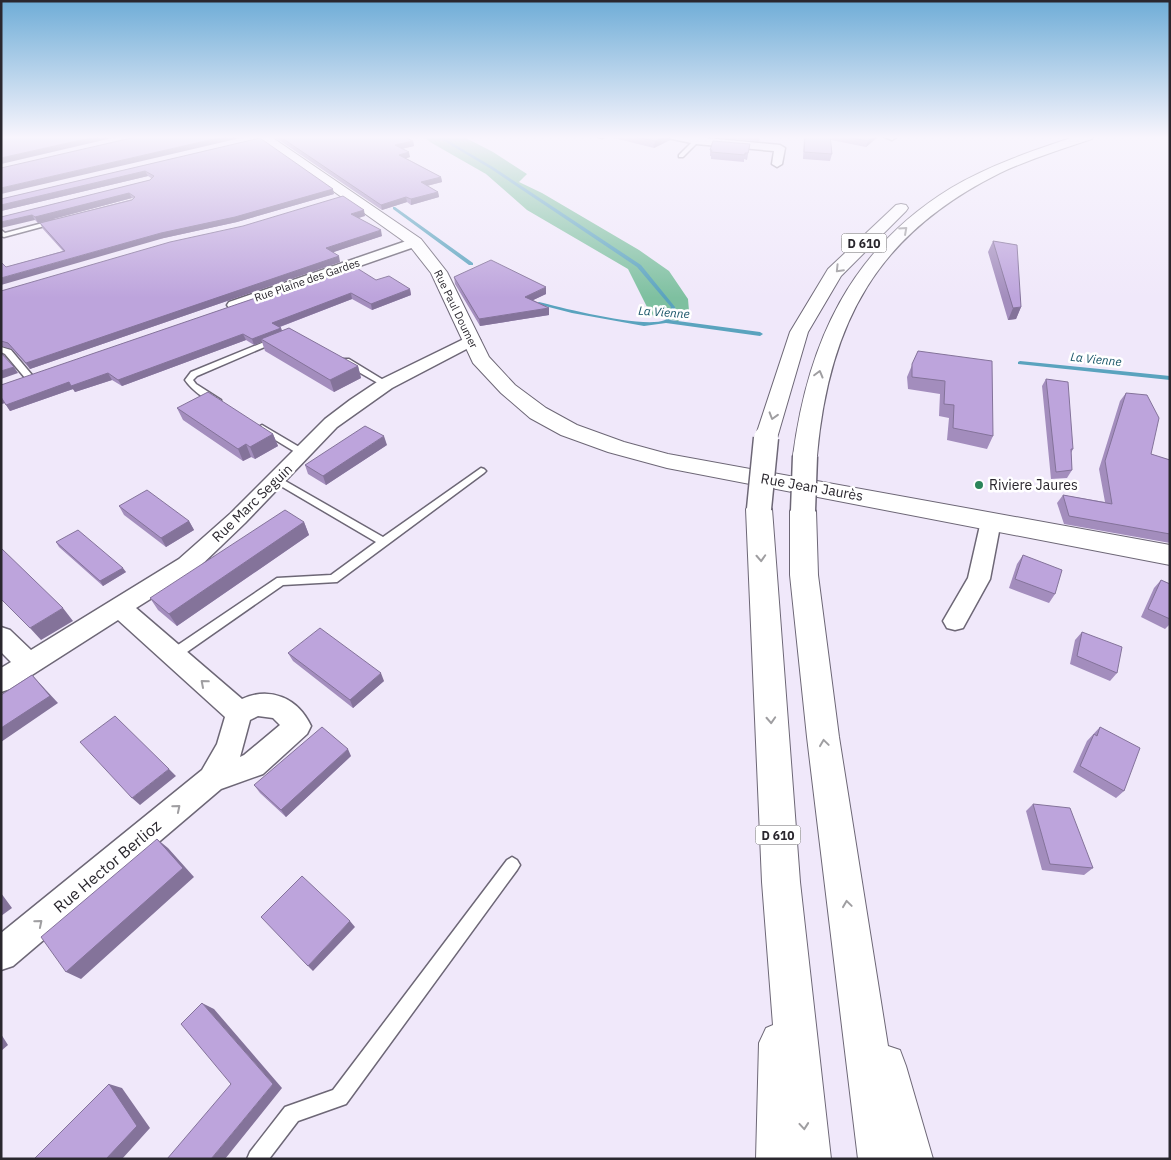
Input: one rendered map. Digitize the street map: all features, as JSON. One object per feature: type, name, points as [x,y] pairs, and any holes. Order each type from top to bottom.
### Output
[{"type":"main road","name":"Rue Paul Doumer","points":[[340,190],[415,242],[439,272],[476,350]]},
{"type":"main road","name":"D 610","points":[[882,1159],[820,708],[804,575],[802,512],[805,456],[811,411],[820,371],[842,312],[859,283],[893,241],[920,215],[957,190]]},
{"type":"main road","name":"D 610","points":[[807,1159],[781,882],[758,510],[766,438],[799,332],[834,273],[900,208],[917,198]]},
{"type":"main road","name":"Rue Jean Jaurès","points":[[476,350],[508,389],[538,413],[569,430],[616,447],[667,461],[1170,555]]},
{"type":"main road","points":[[780,1159],[781,882]]},
{"type":"main road","points":[[854,952],[909,1159]]},
{"type":"street","points":[[332,200],[348,195]]},
{"type":"street","name":"Rue Plaine des Gardes","points":[[217,311],[415,242]]},
{"type":"street","name":"Rue Marc Seguin","points":[[1,681],[187,565],[277,480],[331,424],[386,384],[476,350]]},
{"type":"street","points":[[10,384],[48,371]]},
{"type":"street","points":[[955,622],[978,580],[991,521]]},
{"type":"street","points":[[119,607],[239,713]]},
{"type":"street","points":[[1,637],[28,663]]},
{"type":"street","name":"Rue Hector Berlioz","points":[[1,954],[212,779],[230,748],[239,713],[256,705],[280,707],[298,726],[252,765],[212,779]]},
{"type":"lane","points":[[1,232],[4,235],[59,221]]},
{"type":"lane","points":[[226,407],[193,386],[190,380],[194,374],[287,338]]},
{"type":"lane","points":[[1,348],[8,352],[29,378]]},
{"type":"lane","points":[[337,356],[386,384]]},
{"type":"lane","points":[[252,422],[303,453]]},
{"type":"lane","points":[[173,656],[281,581],[333,579],[481,471]]},
{"type":"lane","points":[[277,480],[383,542]]},
{"type":"lane","points":[[257,1159],[292,1114],[339,1097],[512,865]]},
{"type":"green space","points":[[504,190],[536,190],[639,250],[669,271],[688,299],[689,311],[678,321],[651,315],[628,269],[527,210]]},
{"type":"building","points":[[39,190],[64,190],[1,205],[1,199]]},
{"type":"building","points":[[109,190],[329,190],[235,217],[161,233],[1,278],[1,262],[6,267],[65,251],[40,223],[132,200],[135,197],[129,193],[35,217],[32,215],[1,222],[1,217]]},
{"type":"building","points":[[359,190],[435,190],[438,192],[411,199],[406,197],[381,205]]},
{"type":"building","points":[[343,196],[364,210],[351,214],[381,230],[326,248],[339,256],[26,363],[8,343],[1,341],[1,291],[170,242],[243,226]]},
{"type":"building","points":[[993,241],[1017,245],[1021,307],[1013,308]]},
{"type":"building","points":[[491,260],[546,287],[525,297],[549,308],[479,319],[454,277]]},
{"type":"building","points":[[352,265],[376,280],[389,276],[410,289],[371,304],[351,293],[272,323],[281,328],[252,339],[243,334],[118,380],[108,373],[71,386],[69,382],[6,405],[1,397],[1,385]]},
{"type":"building","points":[[289,328],[358,366],[330,380],[261,339]]},
{"type":"building","points":[[918,351],[992,361],[993,436],[953,428],[954,405],[944,404],[945,381],[912,377],[912,364]]},
{"type":"building","points":[[1,353],[14,367],[1,371]]},
{"type":"building","points":[[1046,379],[1068,382],[1073,449],[1071,449],[1072,470],[1056,472]]},
{"type":"building","points":[[208,392],[273,434],[250,447],[246,444],[238,449],[177,408]]},
{"type":"building","points":[[1126,393],[1147,395],[1159,418],[1151,454],[1170,460],[1170,534],[1069,516],[1063,495],[1112,504],[1105,461]]},
{"type":"building","points":[[365,426],[384,436],[323,476],[305,465]]},
{"type":"building","points":[[147,490],[189,521],[161,538],[119,506]]},
{"type":"building","points":[[285,510],[304,522],[169,614],[150,598]]},
{"type":"building","points":[[78,530],[123,568],[100,581],[56,542]]},
{"type":"building","points":[[1,548],[63,608],[30,628],[1,599]]},
{"type":"building","points":[[1023,555],[1062,570],[1055,594],[1015,579]]},
{"type":"building","points":[[1161,580],[1170,584],[1170,619],[1148,609]]},
{"type":"building","points":[[320,628],[381,673],[350,700],[288,653]]},
{"type":"building","points":[[1082,632],[1122,647],[1117,673],[1077,656]]},
{"type":"building","points":[[32,675],[50,696],[1,728],[1,695]]},
{"type":"building","points":[[115,716],[169,769],[132,798],[80,742]]},
{"type":"building","points":[[322,727],[348,749],[281,810],[254,785]]},
{"type":"building","points":[[1100,727],[1140,748],[1124,791],[1080,766],[1094,734],[1097,736]]},
{"type":"building","points":[[1033,804],[1070,808],[1093,868],[1050,864]]},
{"type":"building","points":[[157,839],[183,868],[66,972],[41,937]]},
{"type":"building","points":[[302,876],[350,921],[308,966],[261,917]]},
{"type":"building","points":[[202,1003],[273,1084],[211,1159],[167,1159],[231,1084],[181,1024]]},
{"type":"building","points":[[109,1084],[137,1126],[106,1159],[34,1159]]},
{"type":"waterway","points":[[525,190],[639,266],[673,307],[673,315],[666,321]]},
{"type":"waterway","name":"La Vienne","points":[[394,208],[471,264]]},
{"type":"waterway","name":"La Vienne","points":[[539,303],[572,312],[644,324],[666,321]]},
{"type":"waterway","name":"La Vienne","points":[[666,321],[760,334]]},
{"type":"waterway","name":"La Vienne","points":[[1020,363],[1170,378]]},
{"type":"place","name":"Riviere Jaures","points":[[979,485]]}]
